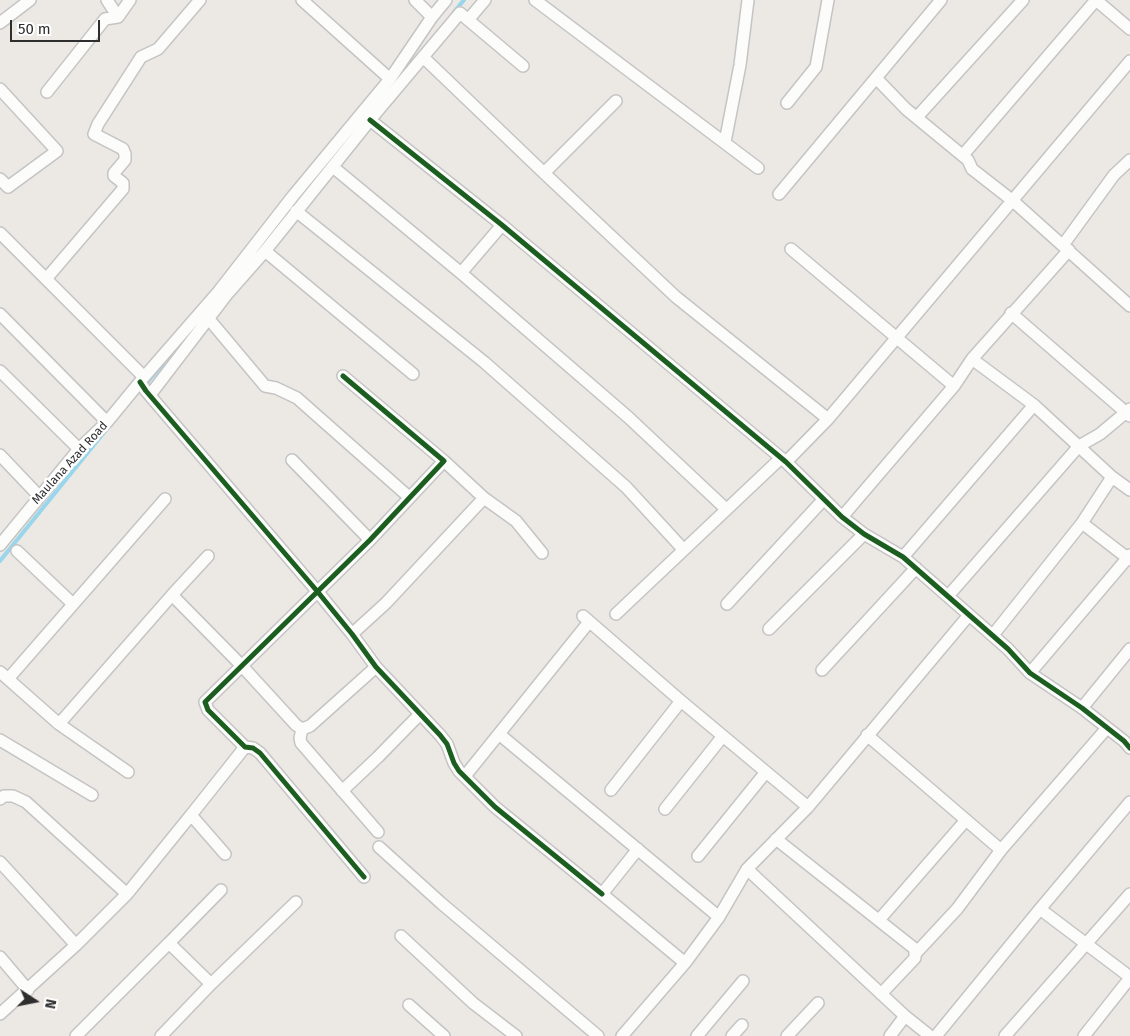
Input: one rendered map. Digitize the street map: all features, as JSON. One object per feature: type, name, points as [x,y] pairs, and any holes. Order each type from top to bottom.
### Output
[{"type":"street","points":[[0,23],[30,0]]},
{"type":"street","points":[[107,0],[118,17]]},
{"type":"street","points":[[47,92],[106,19],[118,17],[130,0]]},
{"type":"street","points":[[46,279],[123,189],[123,183],[114,174],[125,160],[125,154],[123,149],[94,134],[98,124],[141,56],[158,49],[200,0]]},
{"type":"street","points":[[302,0],[390,79]]},
{"type":"street","points":[[416,0],[432,17]]},
{"type":"street","points":[[144,386],[293,196],[390,79],[432,17],[446,0]]},
{"type":"street","points":[[468,20],[486,0]]},
{"type":"street","points":[[534,0],[758,168]]},
{"type":"street","points":[[725,142],[740,65],[748,0]]},
{"type":"street","points":[[779,194],[941,0]]},
{"type":"street","points":[[917,117],[1023,0]]},
{"type":"street","points":[[963,156],[1096,0],[1130,29]]},
{"type":"street","points":[[786,103],[816,67],[830,2]]},
{"type":"street","points":[[144,386],[208,318],[265,251],[370,120],[460,13],[523,66]]},
{"type":"street","points":[[423,57],[676,296],[828,420]]},
{"type":"street","points":[[616,614],[726,509],[828,420],[1130,61]]},
{"type":"street","points":[[876,78],[917,117],[968,160],[972,168],[1013,201],[1130,306]]},
{"type":"street","points":[[0,89],[57,151],[8,187],[0,179]]},
{"type":"street","points":[[544,173],[616,101]]},
{"type":"street","points":[[370,120],[502,225],[783,460],[842,517],[864,534],[904,557],[993,635],[1030,673],[1128,741]]},
{"type":"street","points":[[842,517],[954,386],[972,359],[1066,248],[1114,175],[1130,160]]},
{"type":"street","points":[[333,167],[461,273],[628,416],[726,509]]},
{"type":"street","points":[[296,212],[484,362],[626,487],[683,549]]},
{"type":"street","points":[[461,273],[502,225]]},
{"type":"street","points":[[0,233],[46,279],[144,386],[317,591],[376,667],[447,744],[454,763],[465,776],[495,807],[685,963]]},
{"type":"street","points":[[791,249],[954,386]]},
{"type":"street","points":[[265,251],[413,374]]},
{"type":"street","points":[[949,595],[1079,446],[1100,434],[1129,413],[1011,313]]},
{"type":"street","points":[[0,314],[107,422]]},
{"type":"street","points":[[208,318],[265,386],[276,388],[297,398],[409,498]]},
{"type":"street","points":[[972,359],[1034,405],[1130,490]]},
{"type":"street","points":[[0,371],[79,449]]},
{"type":"street","points":[[343,376],[444,461],[484,498],[516,521],[542,553]]},
{"type":"street","name":"Maulana Azad Road","points":[[0,545],[79,449],[144,386]]},
{"type":"street","points":[[904,557],[1034,405]]},
{"type":"street","points":[[0,456],[39,496]]},
{"type":"street","points":[[292,460],[370,540]]},
{"type":"street","points":[[364,877],[260,753],[253,748],[245,747],[208,710],[206,702],[370,540],[444,461]]},
{"type":"street","points":[[993,635],[1082,523],[1112,476]]},
{"type":"street","points":[[352,634],[386,603],[484,498]]},
{"type":"street","points":[[128,772],[59,724],[4,675],[74,604],[165,499]]},
{"type":"street","points":[[727,604],[824,499]]},
{"type":"street","points":[[1030,673],[1129,558],[1082,523]]},
{"type":"street","points":[[769,629],[864,534]]},
{"type":"street","points":[[17,552],[74,604]]},
{"type":"street","points":[[59,724],[208,556]]},
{"type":"street","points":[[822,670],[916,568]]},
{"type":"street","points":[[172,595],[242,666],[296,725],[302,729]]},
{"type":"street","points":[[622,1036],[685,963],[719,917],[747,869],[808,807],[969,614]]},
{"type":"street","points":[[465,776],[500,734],[586,619],[808,807]]},
{"type":"street","points":[[1082,708],[1130,649]]},
{"type":"street","points":[[302,729],[310,726],[376,667]]},
{"type":"street","points":[[611,790],[681,701]]},
{"type":"street","points":[[342,791],[420,714]]},
{"type":"street","points":[[881,994],[957,909],[1001,850],[1107,728]]},
{"type":"street","points":[[302,729],[301,743],[378,832]]},
{"type":"street","points":[[500,734],[719,917]]},
{"type":"street","points":[[867,735],[1001,850]]},
{"type":"street","points":[[665,809],[723,736]]},
{"type":"street","points":[[0,740],[92,795]]},
{"type":"street","points":[[0,1014],[28,990],[127,894],[245,747]]},
{"type":"street","points":[[698,856],[766,772]]},
{"type":"street","points":[[0,799],[4,796],[13,796],[26,802],[127,894]]},
{"type":"street","points":[[936,1036],[1130,802]]},
{"type":"street","points":[[191,815],[225,854]]},
{"type":"street","points":[[880,920],[966,820]]},
{"type":"street","points":[[776,840],[913,946],[916,953]]},
{"type":"street","points":[[379,847],[441,903],[598,1036]]},
{"type":"street","points":[[602,894],[638,849]]},
{"type":"street","points":[[0,862],[76,944]]},
{"type":"street","points":[[747,869],[905,1016],[930,1036]]},
{"type":"street","points":[[76,1036],[221,890]]},
{"type":"street","points":[[1005,1036],[1130,894]]},
{"type":"street","points":[[161,1036],[211,984],[296,902]]},
{"type":"street","points":[[1040,909],[1130,977],[1084,1036]]},
{"type":"street","points":[[401,936],[473,1003],[516,1036]]},
{"type":"street","points":[[169,943],[211,984]]},
{"type":"street","points":[[0,958],[28,990]]},
{"type":"street","points":[[698,1036],[743,981]]},
{"type":"street","points":[[787,1036],[818,1003]]},
{"type":"street","points":[[410,1005],[444,1036]]},
{"type":"street","points":[[890,1036],[905,1016]]},
{"type":"street","points":[[732,1036],[742,1025]]},
{"type":"waterway","points":[[454,12],[464,0]]},
{"type":"waterway","points":[[274,229],[316,179]]},
{"type":"waterway","points":[[145,385],[163,364]]},
{"type":"waterway","points":[[0,561],[106,430]]},
{"type":"cycle path","points":[[370,120],[502,225],[786,462],[842,517],[864,534],[903,557],[1008,649],[1030,673],[1082,708],[1124,741],[1130,748]]},
{"type":"cycle path","points":[[343,376],[444,461],[370,540],[205,702],[208,710],[245,747],[253,748],[260,753],[364,877]]},
{"type":"cycle path","points":[[140,382],[317,591],[376,667],[440,735],[447,744],[459,771],[495,807],[602,894]]}]
